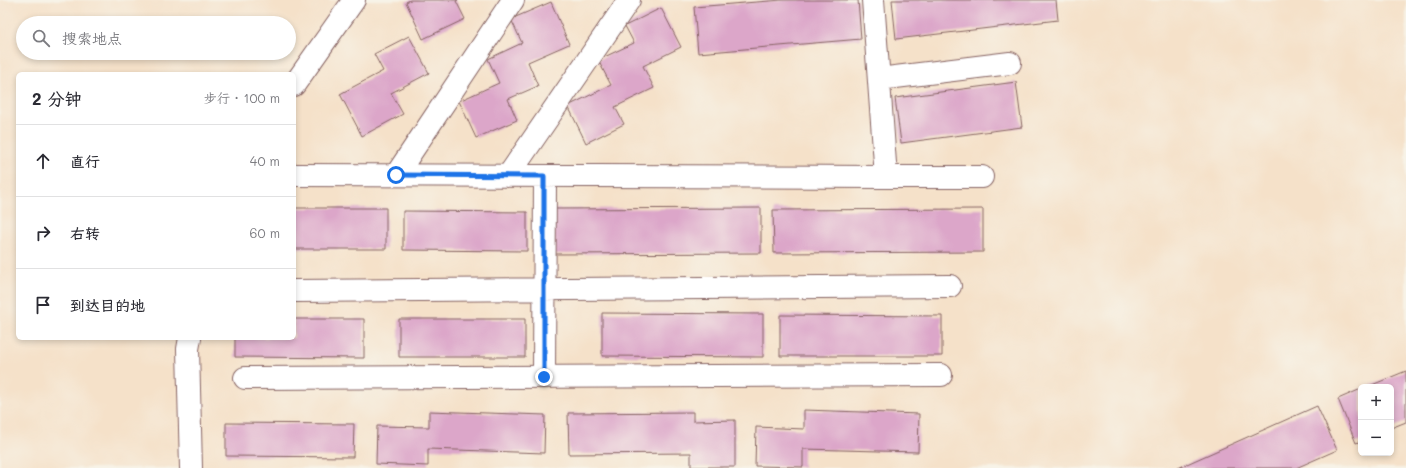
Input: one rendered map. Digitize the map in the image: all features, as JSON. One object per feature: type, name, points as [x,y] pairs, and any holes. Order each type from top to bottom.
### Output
[{"type":"street","points":[[296,82],[354,0]]},
{"type":"street","points":[[396,175],[512,0]]},
{"type":"street","points":[[508,176],[629,0]]},
{"type":"street","points":[[873,0],[886,177]]},
{"type":"street","points":[[879,78],[1010,63]]},
{"type":"street","points":[[296,175],[982,177]]},
{"type":"street","points":[[544,176],[544,377]]},
{"type":"street","points":[[296,291],[950,286]]},
{"type":"street","points":[[190,340],[188,349],[191,468]]},
{"type":"street","points":[[245,378],[941,375]]},
{"type":"building","points":[[410,0],[458,0],[456,1],[465,19],[423,39],[406,2]]},
{"type":"building","points":[[782,0],[858,0],[861,39],[698,53],[694,7]]},
{"type":"building","points":[[892,0],[1056,0],[1058,20],[896,39]]},
{"type":"building","points":[[551,2],[569,44],[528,62],[538,86],[508,99],[517,120],[476,138],[459,101],[499,83],[488,59],[522,43],[511,19]]},
{"type":"building","points":[[661,8],[681,47],[643,66],[654,88],[615,107],[624,124],[586,143],[568,106],[611,85],[598,60],[634,43],[625,26]]},
{"type":"building","points":[[409,36],[429,73],[391,93],[403,114],[362,136],[340,94],[383,71],[374,54]]},
{"type":"building","points":[[1016,82],[1022,127],[901,143],[895,98]]},
{"type":"building","points":[[296,208],[386,208],[386,249],[296,249]]},
{"type":"building","points":[[761,208],[761,253],[554,254],[554,209]]},
{"type":"building","points":[[983,209],[983,252],[774,253],[773,210]]},
{"type":"building","points":[[403,211],[527,212],[527,251],[403,250]]},
{"type":"building","points":[[602,313],[763,314],[763,357],[602,356]]},
{"type":"building","points":[[780,315],[942,316],[942,356],[780,356]]},
{"type":"building","points":[[296,319],[364,319],[364,358],[235,357],[235,340],[296,340]]},
{"type":"building","points":[[399,319],[525,319],[525,357],[399,357]]},
{"type":"building","points":[[1406,371],[1406,422],[1394,427],[1394,384],[1374,384]]},
{"type":"building","points":[[1358,390],[1358,442],[1356,443],[1338,399]]},
{"type":"building","points":[[1317,406],[1337,450],[1296,468],[1178,468]]},
{"type":"building","points":[[804,410],[919,414],[918,452],[803,449],[803,467],[755,466],[756,427],[804,429]]},
{"type":"building","points":[[429,411],[545,415],[544,453],[428,449],[428,466],[376,464],[377,426],[429,427]]},
{"type":"building","points":[[693,412],[693,421],[735,420],[735,467],[691,467],[691,453],[569,454],[568,413]]},
{"type":"building","points":[[226,423],[354,424],[353,457],[226,456]]},
{"type":"route","points":[[396,175],[544,176],[544,377]]}]
